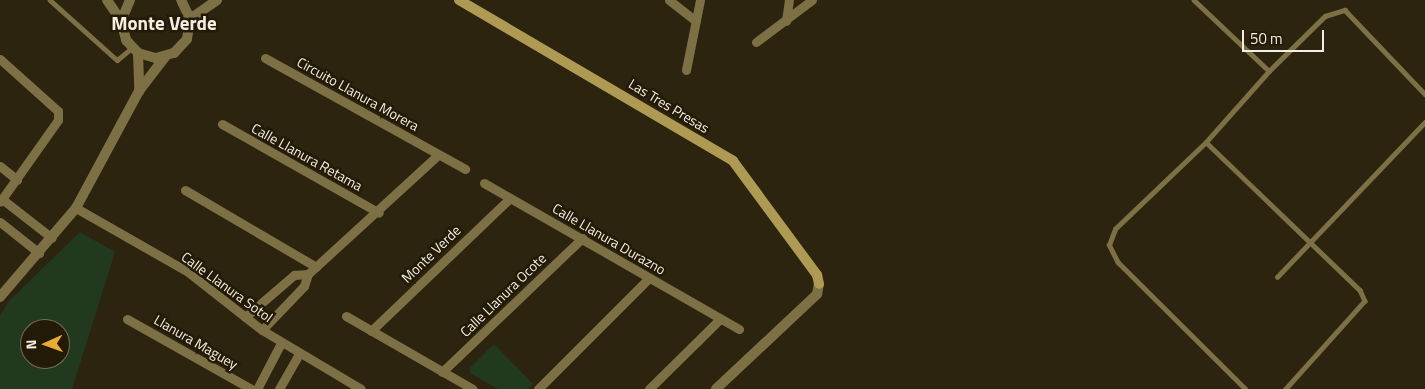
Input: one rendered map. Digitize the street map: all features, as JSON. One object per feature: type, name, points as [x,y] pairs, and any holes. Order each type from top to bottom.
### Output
[{"type":"main road","name":"Las Tres Presas","points":[[459,0],[733,161],[817,275],[819,284]]},
{"type":"street","points":[[107,0],[121,21],[135,51],[139,91]]},
{"type":"street","points":[[121,21],[130,0]]},
{"type":"street","points":[[0,297],[76,208],[139,91],[165,57],[187,39],[190,20],[181,0]]},
{"type":"street","points":[[190,20],[217,0]]},
{"type":"street","points":[[669,0],[696,20]]},
{"type":"street","points":[[686,70],[700,0]]},
{"type":"street","points":[[786,21],[789,0]]},
{"type":"street","points":[[756,42],[812,0]]},
{"type":"street","points":[[135,51],[165,57]]},
{"type":"street","name":"Circuito Llanura Morera","points":[[264,58],[465,169]]},
{"type":"street","points":[[0,59],[58,111],[58,120],[1,200],[52,238]]},
{"type":"street","name":"Calle Llanura Retama","points":[[222,124],[379,213]]},
{"type":"street","points":[[262,330],[304,286],[308,274],[379,213],[438,154]]},
{"type":"street","points":[[0,166],[17,180]]},
{"type":"street","name":"Calle Llanura Durazno","points":[[484,183],[739,329]]},
{"type":"street","points":[[185,190],[316,267]]},
{"type":"street","name":"Monte Verde","points":[[372,331],[510,198]]},
{"type":"street","name":"Calle Llanura Sotol","points":[[76,208],[188,272],[281,343],[361,389]]},
{"type":"street","points":[[0,222],[39,253]]},
{"type":"street","name":"Calle Llanura Ocote","points":[[442,372],[582,238]]},
{"type":"street","points":[[245,317],[294,275],[308,274]]},
{"type":"street","points":[[538,389],[649,278]]},
{"type":"street","points":[[716,389],[817,294],[819,284]]},
{"type":"street","points":[[346,316],[473,389]]},
{"type":"street","name":"Llanura Maguey","points":[[127,319],[251,389]]},
{"type":"street","points":[[649,389],[720,319]]},
{"type":"street","points":[[257,389],[281,343]]},
{"type":"street","points":[[280,389],[299,354]]},
{"type":"lane","points":[[50,0],[118,60],[135,51]]},
{"type":"lane","points":[[1194,0],[1269,70]]},
{"type":"lane","points":[[1245,389],[1118,263],[1109,245],[1115,229],[1206,142],[1269,70],[1325,16],[1345,10],[1425,94]]},
{"type":"lane","points":[[1277,277],[1312,243],[1425,122]]},
{"type":"lane","points":[[1206,142],[1360,290],[1365,301],[1286,389]]},
{"type":"green space","points":[[80,232],[115,252],[72,389],[0,389],[0,316],[8,302]]},
{"type":"green space","points":[[494,344],[533,384],[528,389],[499,389],[471,374],[469,369]]},
{"type":"district","name":"Monte Verde","points":[[164,23]]}]
